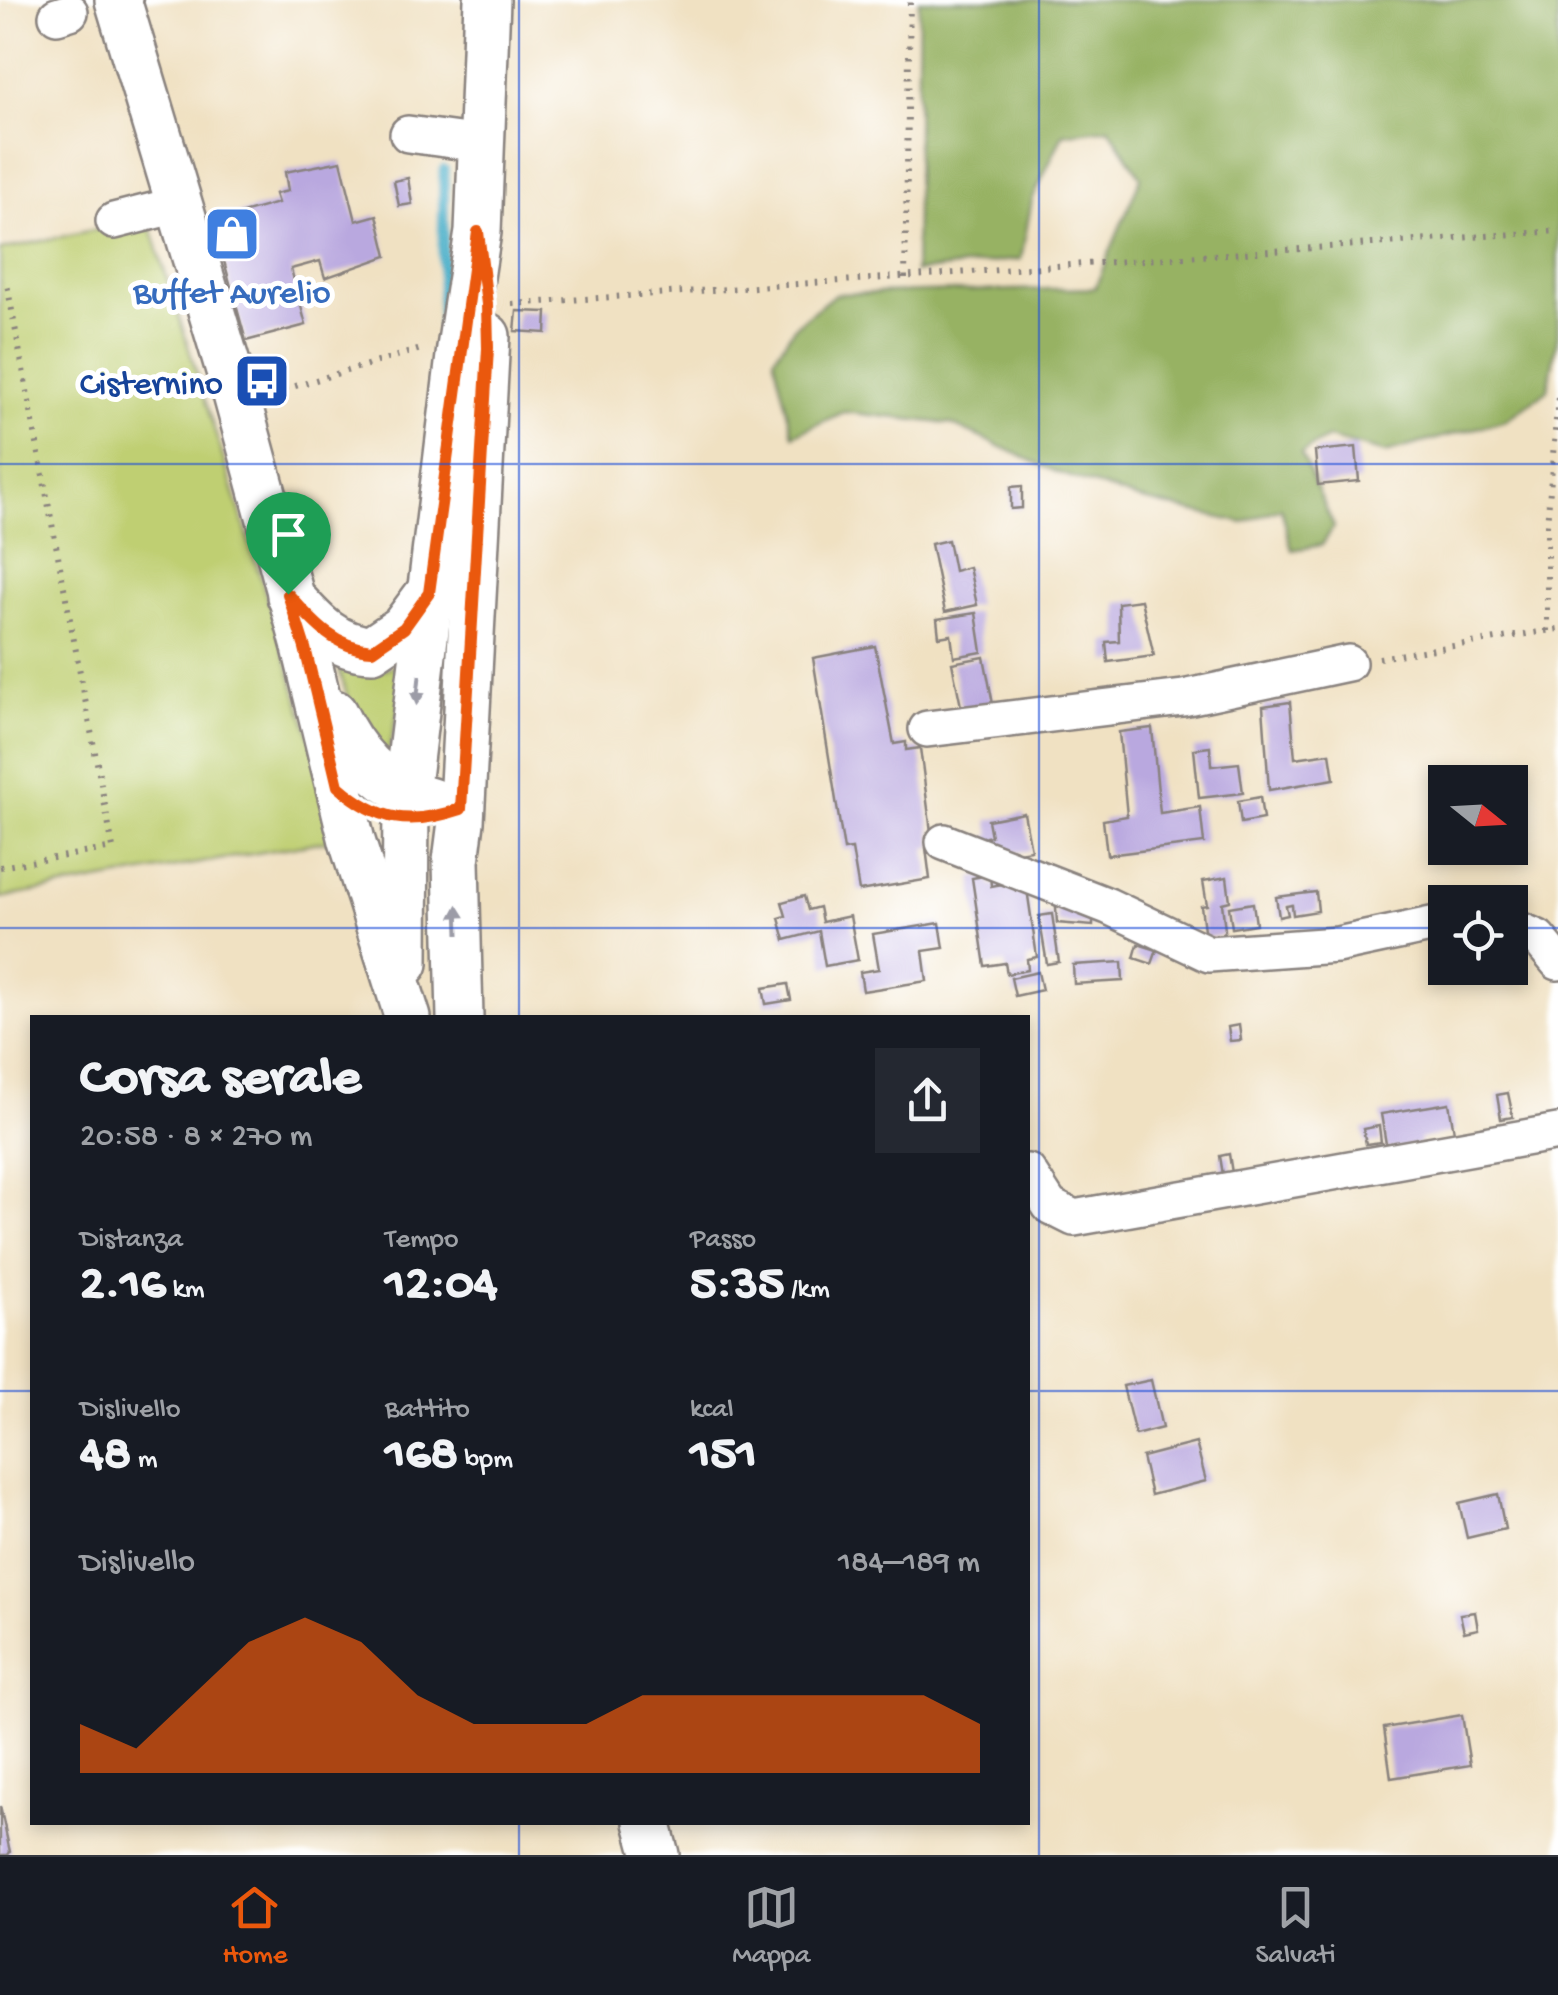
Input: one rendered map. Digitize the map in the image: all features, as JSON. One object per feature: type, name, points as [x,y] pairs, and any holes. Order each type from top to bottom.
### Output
[{"type":"main road","points":[[118,0],[234,387],[305,648],[352,841],[406,1012]]},
{"type":"main road","points":[[406,1012],[406,806],[429,593],[478,232],[487,0]]},
{"type":"main road","points":[[460,1015],[456,860],[486,399],[487,304],[478,232]]},
{"type":"main road","points":[[288,594],[326,634],[372,650],[404,628],[429,593]]},
{"type":"main road","points":[[305,648],[339,723],[370,769],[421,820],[461,809]]},
{"type":"main road","points":[[338,786],[355,800],[390,816],[406,806]]},
{"type":"main road","points":[[648,1825],[656,1855]]},
{"type":"lane","points":[[408,134],[481,144]]},
{"type":"lane","points":[[114,221],[177,206]]},
{"type":"lane","points":[[927,729],[1183,698],[1348,663]]},
{"type":"lane","points":[[944,842],[1108,906],[1209,954],[1337,945],[1428,926]]},
{"type":"lane","points":[[1528,934],[1538,938],[1558,962]]},
{"type":"lane","points":[[1030,1175],[1050,1206],[1074,1218],[1558,1132]]},
{"type":"path","points":[[905,278],[910,0]]},
{"type":"path","points":[[487,304],[571,302],[1558,231]]},
{"type":"path","points":[[0,866],[113,848],[6,284]]},
{"type":"path","points":[[268,394],[427,347]]},
{"type":"path","points":[[1546,631],[1547,525],[1558,396]]},
{"type":"path","points":[[1348,663],[1558,629]]},
{"type":"green space","points":[[919,0],[1558,0],[1558,334],[1548,390],[1506,420],[1385,453],[1328,438],[1301,453],[1334,527],[1322,545],[1292,550],[1281,508],[1243,523],[1138,499],[1056,472],[951,424],[844,412],[793,435],[774,358],[795,326],[835,294],[1095,288],[1141,177],[1109,128],[1063,134],[1032,200],[1021,259],[915,272]]},
{"type":"green space","points":[[148,218],[339,828],[331,840],[0,898],[0,250]]},
{"type":"green space","points":[[410,660],[387,759],[352,712],[338,666],[382,670]]},
{"type":"building","points":[[341,161],[356,221],[377,215],[387,256],[325,278],[320,261],[291,269],[306,325],[246,341],[213,221],[278,203],[275,194],[288,191],[285,172]]},
{"type":"building","points":[[408,178],[412,204],[399,206],[394,181]]},
{"type":"building","points":[[517,311],[547,312],[546,333],[515,331]]},
{"type":"building","points":[[1356,447],[1359,481],[1318,485],[1315,451]]},
{"type":"building","points":[[1022,486],[1022,508],[1011,509],[1011,487]]},
{"type":"building","points":[[948,540],[954,571],[969,567],[977,605],[945,612],[931,544]]},
{"type":"building","points":[[1141,600],[1154,656],[1108,662],[1106,642],[1119,641],[1118,603]]},
{"type":"building","points":[[976,613],[982,652],[954,657],[951,635],[939,637],[937,619]]},
{"type":"building","points":[[875,646],[894,744],[906,742],[906,750],[920,748],[933,847],[926,848],[930,879],[859,891],[852,849],[844,850],[813,658]]},
{"type":"building","points":[[984,657],[993,704],[962,711],[952,663]]},
{"type":"building","points":[[1290,702],[1295,758],[1330,753],[1334,779],[1269,790],[1263,706]]},
{"type":"building","points":[[1152,728],[1160,813],[1200,807],[1204,843],[1107,855],[1103,820],[1127,816],[1119,732]]},
{"type":"building","points":[[1210,747],[1211,766],[1239,763],[1243,793],[1199,798],[1194,749]]},
{"type":"building","points":[[1260,797],[1263,819],[1241,823],[1238,801]]},
{"type":"building","points":[[1024,813],[1031,850],[1005,854],[998,844],[988,846],[988,820]]},
{"type":"building","points":[[990,875],[991,886],[1014,882],[1016,891],[1027,889],[1037,957],[1027,959],[1028,970],[1007,974],[1005,963],[985,966],[972,878]]},
{"type":"building","points":[[1227,877],[1230,901],[1222,903],[1225,930],[1221,935],[1205,938],[1201,906],[1207,905],[1203,881]]},
{"type":"building","points":[[1316,892],[1318,911],[1293,915],[1292,905],[1286,906],[1288,915],[1279,917],[1276,897]]},
{"type":"building","points":[[1055,894],[1093,917],[1093,926],[1057,923]]},
{"type":"building","points":[[804,896],[808,910],[819,907],[822,922],[850,916],[858,960],[825,966],[819,931],[785,940],[779,918],[786,916],[782,902]]},
{"type":"building","points":[[1253,903],[1256,924],[1232,928],[1229,907]]},
{"type":"building","points":[[1052,914],[1059,962],[1047,964],[1039,916]]},
{"type":"building","points":[[940,923],[944,948],[923,951],[927,981],[863,991],[860,972],[879,969],[873,934]]},
{"type":"building","points":[[1138,944],[1157,950],[1152,964],[1134,958]]},
{"type":"building","points":[[1122,962],[1123,981],[1074,984],[1073,965]]},
{"type":"building","points":[[1038,972],[1042,990],[1015,996],[1011,978]]},
{"type":"building","points":[[788,984],[791,1000],[766,1004],[763,988]]},
{"type":"building","points":[[1239,1025],[1241,1040],[1230,1041],[1228,1027]]},
{"type":"building","points":[[1508,1093],[1513,1117],[1501,1119],[1497,1095]]},
{"type":"building","points":[[1449,1103],[1454,1132],[1387,1150],[1381,1114]]},
{"type":"building","points":[[1379,1126],[1381,1142],[1366,1144],[1363,1129]]},
{"type":"building","points":[[1229,1154],[1232,1173],[1223,1175],[1220,1156]]},
{"type":"building","points":[[1151,1380],[1162,1428],[1135,1435],[1123,1386]]},
{"type":"building","points":[[1196,1443],[1206,1481],[1151,1495],[1142,1457]]},
{"type":"building","points":[[1498,1494],[1505,1529],[1467,1538],[1459,1503]]},
{"type":"building","points":[[1475,1612],[1478,1629],[1464,1632],[1460,1614]]},
{"type":"building","points":[[1462,1715],[1470,1765],[1391,1778],[1384,1728]]},
{"type":"building","points":[[0,1806],[10,1852],[8,1855],[0,1855]]},
{"type":"waterway","points":[[442,326],[444,170]]},
{"type":"place","name":"Buffet Aurelio","points":[[232,234]]},
{"type":"place","name":"Cisternino","points":[[262,381]]},
{"type":"route","points":[[478,232],[488,348],[461,809],[421,820],[390,816],[355,800],[338,786],[288,594],[326,634],[372,650],[404,628],[429,593],[478,232]]}]
